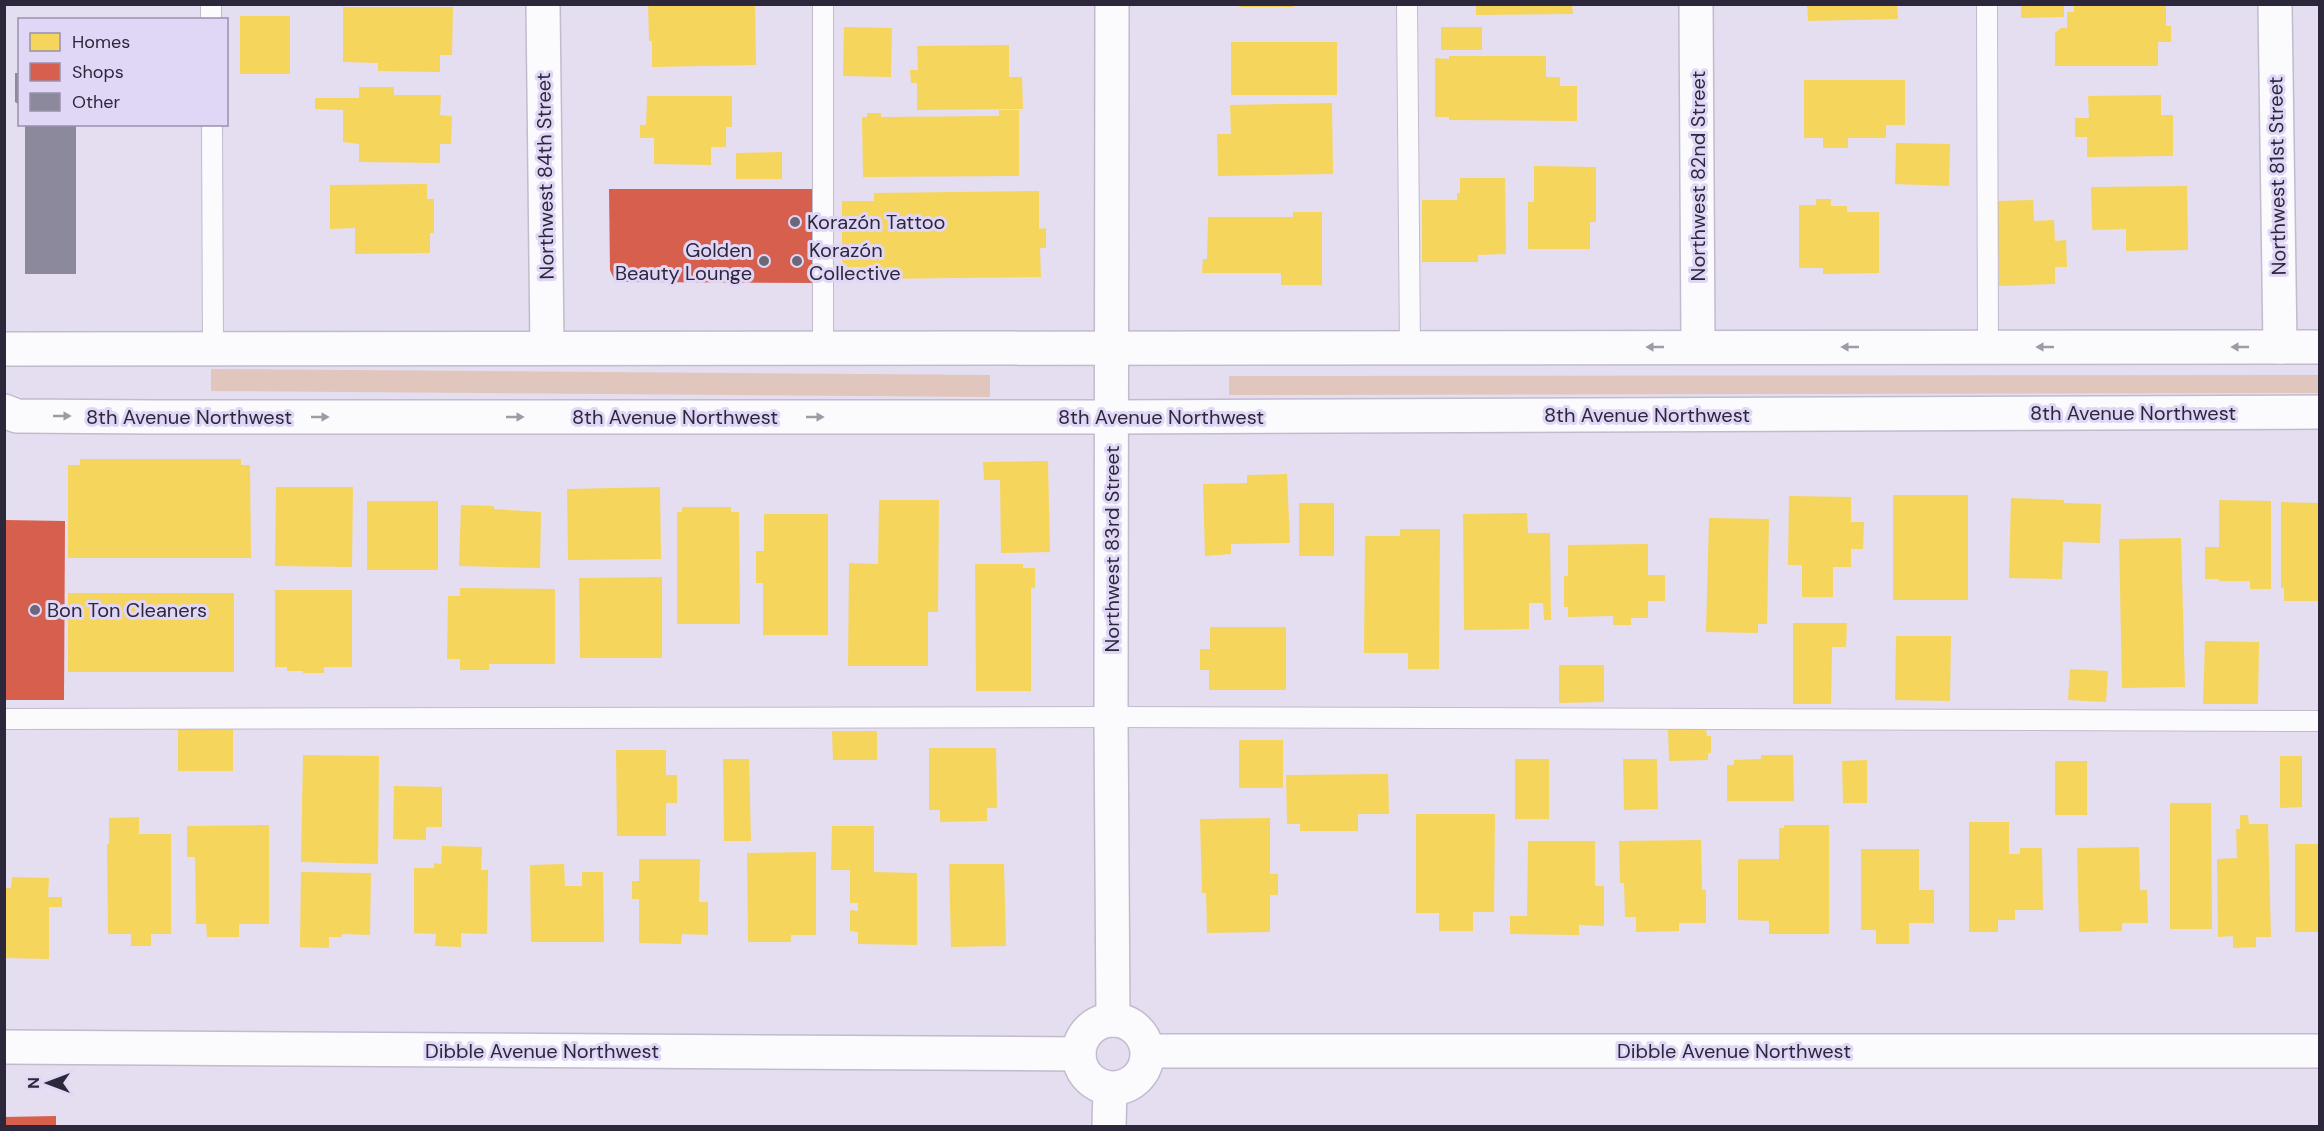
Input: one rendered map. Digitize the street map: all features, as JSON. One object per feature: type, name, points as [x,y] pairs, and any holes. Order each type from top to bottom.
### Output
[{"type":"main road","name":"Northwest 84th Street","points":[[543,4],[547,347]]},
{"type":"main road","name":"Northwest 83rd Street","points":[[1112,4],[1113,1020]]},
{"type":"main road","name":"Northwest 82nd Street","points":[[1696,4],[1698,347]]},
{"type":"main road","name":"Northwest 81st Street","points":[[2275,4],[2280,347]]},
{"type":"main road","points":[[4,349],[213,347],[2319,347]]},
{"type":"main road","name":"8th Avenue Northwest","points":[[4,411],[18,416],[1113,417],[2319,412]]},
{"type":"main road","points":[[1113,1020],[1129,1024],[1137,1030],[1148,1051],[1146,1064],[1141,1074],[1132,1083],[1122,1088],[1110,1089],[1098,1086],[1089,1079],[1082,1070],[1079,1054],[1082,1039],[1089,1030],[1098,1024],[1113,1020]]},
{"type":"main road","name":"Dibble Avenue Northwest","points":[[4,1047],[1079,1054]]},
{"type":"main road","name":"Dibble Avenue Northwest","points":[[1148,1051],[2319,1051]]},
{"type":"main road","points":[[1109,1126],[1110,1089]]},
{"type":"lane","points":[[822,347],[823,4]]},
{"type":"lane","points":[[1407,4],[1410,347]]},
{"type":"lane","points":[[1987,4],[1988,347]]},
{"type":"lane","points":[[212,126],[213,347]]},
{"type":"lane","points":[[4,719],[1111,717],[2319,721]]},
{"type":"shaded area","points":[[211,369],[990,375],[990,397],[211,391]]},
{"type":"shaded area","points":[[2319,375],[2319,393],[1229,395],[1229,376]]},
{"type":"building: Homes","points":[[648,4],[755,4],[756,65],[652,67]]},
{"type":"building: Homes","points":[[1240,4],[1293,4],[1293,7],[1239,7]]},
{"type":"building: Homes","points":[[1476,4],[1572,4],[1573,14],[1476,15]]},
{"type":"building: Homes","points":[[1807,4],[1897,4],[1898,19],[1808,21]]},
{"type":"building: Homes","points":[[2021,4],[2064,4],[2064,17],[2021,18]]},
{"type":"building: Homes","points":[[2074,4],[2166,4],[2166,26],[2171,26],[2171,42],[2158,42],[2158,66],[2055,66],[2055,33],[2061,28],[2067,28],[2067,12],[2074,12]]},
{"type":"building: Homes","points":[[343,7],[453,7],[452,55],[440,55],[440,72],[378,71],[378,63],[343,62]]},
{"type":"building: Homes","points":[[240,16],[290,16],[290,74],[240,74]]},
{"type":"building: Homes","points":[[844,27],[892,28],[891,77],[843,76]]},
{"type":"building: Homes","points":[[1441,27],[1482,27],[1482,50],[1441,50]]},
{"type":"building: Homes","points":[[1231,42],[1337,42],[1337,95],[1231,95]]},
{"type":"building: Homes","points":[[1009,45],[1009,77],[1022,77],[1023,109],[917,110],[917,83],[911,83],[910,70],[918,70],[917,46]]},
{"type":"building: Homes","points":[[1449,56],[1546,56],[1546,77],[1560,77],[1560,86],[1577,86],[1577,121],[1449,120],[1449,117],[1435,117],[1435,58],[1449,59]]},
{"type":"building: Homes","points":[[1804,80],[1905,80],[1905,125],[1886,125],[1886,138],[1848,138],[1848,148],[1823,148],[1823,138],[1804,138]]},
{"type":"building: Homes","points":[[359,87],[394,87],[394,95],[441,95],[440,115],[452,116],[451,144],[440,144],[440,163],[359,162],[359,144],[343,142],[343,110],[315,109],[315,98],[359,98]]},
{"type":"building: Homes","points":[[2161,95],[2161,115],[2173,115],[2173,156],[2087,157],[2087,137],[2075,137],[2075,118],[2089,118],[2088,96]]},
{"type":"building: Homes","points":[[647,96],[732,96],[732,127],[726,127],[726,147],[711,147],[711,165],[654,164],[654,138],[640,138],[640,125],[646,125]]},
{"type":"building: Homes","points":[[1332,103],[1333,174],[1218,176],[1217,134],[1231,134],[1230,105]]},
{"type":"building: Homes","points":[[999,110],[1019,110],[1019,176],[863,177],[862,117],[867,117],[867,113],[881,113],[881,117],[999,116]]},
{"type":"building: Homes","points":[[1896,143],[1950,144],[1949,186],[1895,184]]},
{"type":"building: Homes","points":[[782,152],[782,179],[736,179],[736,153]]},
{"type":"building: Homes","points":[[1534,166],[1596,167],[1596,222],[1590,222],[1590,249],[1528,249],[1528,202],[1534,202]]},
{"type":"building: Homes","points":[[1460,178],[1505,178],[1506,254],[1478,255],[1478,262],[1422,262],[1422,200],[1457,200],[1457,193],[1460,193]]},
{"type":"building: Homes","points":[[427,184],[427,199],[434,199],[434,233],[430,233],[430,253],[355,254],[355,228],[330,229],[330,185]]},
{"type":"building: Homes","points":[[2187,186],[2188,250],[2126,251],[2126,229],[2092,230],[2091,187]]},
{"type":"building: Homes","points":[[1039,191],[1039,229],[1046,228],[1046,248],[1040,248],[1041,277],[875,279],[874,267],[848,267],[842,262],[842,201],[874,201],[874,193]]},
{"type":"building: Homes","points":[[1816,199],[1831,199],[1831,206],[1847,206],[1847,212],[1879,212],[1879,273],[1823,274],[1823,268],[1799,268],[1799,205],[1816,205]]},
{"type":"building: Homes","points":[[2033,200],[2034,221],[2054,220],[2055,241],[2066,240],[2067,267],[2055,267],[2055,284],[1999,286],[1997,201]]},
{"type":"building: Homes","points":[[1293,212],[1322,212],[1322,285],[1281,285],[1281,273],[1202,273],[1203,259],[1207,259],[1208,217],[1293,217]]},
{"type":"building: Homes","points":[[80,459],[241,459],[241,465],[250,465],[251,558],[68,558],[68,465],[80,465]]},
{"type":"building: Homes","points":[[1048,461],[1050,552],[1001,553],[1000,480],[984,480],[983,462]]},
{"type":"building: Homes","points":[[1287,474],[1290,543],[1231,544],[1231,554],[1205,556],[1203,484],[1247,483],[1247,475]]},
{"type":"building: Homes","points":[[276,487],[353,487],[352,567],[275,566]]},
{"type":"building: Homes","points":[[660,487],[661,559],[568,560],[567,489]]},
{"type":"building: Homes","points":[[1893,495],[1968,495],[1968,600],[1893,600]]},
{"type":"building: Homes","points":[[1789,496],[1851,497],[1851,522],[1864,522],[1863,549],[1851,549],[1851,567],[1833,567],[1833,597],[1802,597],[1802,565],[1788,565]]},
{"type":"building: Homes","points":[[2011,498],[2101,504],[2100,543],[2063,542],[2062,579],[2009,578]]},
{"type":"building: Homes","points":[[879,500],[939,500],[938,612],[928,612],[928,666],[848,666],[849,563],[878,564]]},
{"type":"building: Homes","points":[[2219,500],[2271,501],[2271,589],[2250,589],[2250,581],[2205,579],[2205,547],[2219,547]]},
{"type":"building: Homes","points":[[367,501],[438,501],[438,570],[367,570]]},
{"type":"building: Homes","points":[[2281,502],[2320,503],[2320,601],[2284,601],[2284,588],[2281,588]]},
{"type":"building: Homes","points":[[1299,503],[1334,503],[1334,556],[1299,556]]},
{"type":"building: Homes","points":[[461,505],[494,506],[494,509],[541,512],[540,568],[459,566]]},
{"type":"building: Homes","points":[[682,507],[731,507],[731,512],[739,512],[740,624],[677,624],[677,512],[682,512]]},
{"type":"building: Homes","points":[[1527,513],[1528,533],[1550,533],[1551,620],[1544,620],[1543,603],[1529,603],[1529,629],[1464,630],[1463,514]]},
{"type":"building: Homes","points":[[764,514],[828,514],[828,635],[763,635],[763,583],[756,583],[756,551],[764,551]]},
{"type":"building: Homes","points":[[1709,518],[1769,519],[1767,624],[1758,624],[1758,633],[1706,632]]},
{"type":"building: Homes","points":[[1400,529],[1440,529],[1439,669],[1408,669],[1408,653],[1364,653],[1365,536],[1400,536]]},
{"type":"building: Homes","points":[[2181,538],[2185,687],[2122,688],[2119,539]]},
{"type":"building: Homes","points":[[1648,544],[1648,575],[1665,575],[1665,601],[1648,601],[1648,618],[1631,618],[1631,625],[1613,625],[1613,616],[1568,617],[1568,607],[1564,607],[1564,576],[1568,576],[1568,545]]},
{"type":"building: Homes","points":[[975,564],[1023,564],[1023,568],[1035,568],[1035,588],[1031,588],[1031,691],[976,691]]},
{"type":"building: Homes","points":[[662,577],[662,658],[580,658],[579,578]]},
{"type":"building: Homes","points":[[460,588],[555,589],[555,664],[489,664],[489,670],[460,670],[460,659],[447,659],[448,596],[460,596]]},
{"type":"building: Homes","points":[[275,590],[352,590],[352,667],[324,667],[324,673],[303,673],[303,671],[287,671],[287,667],[275,667]]},
{"type":"building: Homes","points":[[68,593],[234,593],[234,672],[68,672]]},
{"type":"building: Homes","points":[[1793,623],[1847,623],[1846,647],[1832,647],[1831,704],[1793,704]]},
{"type":"building: Homes","points":[[1210,627],[1286,627],[1286,690],[1209,690],[1209,670],[1200,670],[1200,649],[1210,649]]},
{"type":"building: Homes","points":[[1896,636],[1951,636],[1950,701],[1895,700]]},
{"type":"building: Homes","points":[[2205,641],[2259,642],[2258,704],[2203,704]]},
{"type":"building: Homes","points":[[1559,665],[1604,665],[1604,702],[1559,703]]},
{"type":"building: Homes","points":[[2070,669],[2108,671],[2106,702],[2068,700]]},
{"type":"building: Homes","points":[[178,729],[233,729],[233,771],[178,771]]},
{"type":"building: Homes","points":[[1668,730],[1706,730],[1707,736],[1711,736],[1711,753],[1708,753],[1708,760],[1669,761]]},
{"type":"building: Homes","points":[[832,731],[877,731],[877,760],[833,760]]},
{"type":"building: Homes","points":[[1239,740],[1283,740],[1283,788],[1239,788]]},
{"type":"building: Homes","points":[[929,748],[996,748],[997,808],[987,808],[987,821],[940,822],[940,810],[929,810]]},
{"type":"building: Homes","points":[[616,750],[666,750],[666,775],[677,775],[677,803],[666,803],[666,836],[617,836]]},
{"type":"building: Homes","points":[[303,755],[379,756],[378,864],[301,862]]},
{"type":"building: Homes","points":[[1761,755],[1793,755],[1794,801],[1727,801],[1727,765],[1734,765],[1734,760],[1761,759]]},
{"type":"building: Homes","points":[[2280,756],[2302,756],[2302,807],[2280,808]]},
{"type":"building: Homes","points":[[723,759],[749,759],[751,841],[724,841]]},
{"type":"building: Homes","points":[[1515,759],[1549,759],[1549,819],[1515,819]]},
{"type":"building: Homes","points":[[1623,759],[1657,759],[1658,809],[1624,810]]},
{"type":"building: Homes","points":[[1867,760],[1867,803],[1843,803],[1842,761]]},
{"type":"building: Homes","points":[[2055,761],[2087,761],[2087,815],[2055,815]]},
{"type":"building: Homes","points":[[1388,774],[1389,814],[1358,814],[1358,831],[1300,831],[1300,824],[1287,824],[1286,775]]},
{"type":"building: Homes","points":[[394,786],[442,787],[442,827],[426,827],[426,840],[393,839]]},
{"type":"building: Homes","points":[[2170,803],[2211,803],[2212,929],[2170,929]]},
{"type":"building: Homes","points":[[1416,814],[1495,814],[1494,912],[1473,912],[1473,931],[1439,931],[1439,913],[1416,913]]},
{"type":"building: Homes","points":[[2240,815],[2248,815],[2249,824],[2268,824],[2271,937],[2256,937],[2256,947],[2233,948],[2233,936],[2218,937],[2217,859],[2237,858],[2236,829],[2240,829]]},
{"type":"building: Homes","points":[[139,817],[139,834],[171,834],[171,934],[151,934],[151,946],[131,946],[131,934],[108,934],[109,818]]},
{"type":"building: Homes","points":[[1270,818],[1270,874],[1278,874],[1278,895],[1270,895],[1270,932],[1207,933],[1206,893],[1202,893],[1200,819]]},
{"type":"building: Homes","points":[[1969,822],[2009,822],[2009,854],[2020,854],[2020,848],[2042,848],[2043,910],[2015,910],[2015,920],[1998,920],[1998,932],[1969,932]]},
{"type":"building: Homes","points":[[269,825],[269,924],[239,924],[239,937],[207,937],[206,924],[196,924],[195,857],[187,857],[187,826]]},
{"type":"building: Homes","points":[[1784,825],[1829,825],[1829,934],[1769,934],[1769,921],[1738,920],[1738,859],[1779,859],[1779,828],[1784,828]]},
{"type":"building: Homes","points":[[832,826],[874,826],[874,872],[917,873],[917,945],[858,944],[858,932],[850,931],[850,910],[858,911],[858,903],[850,903],[850,870],[831,870]]},
{"type":"building: Homes","points":[[1701,840],[1702,890],[1706,890],[1706,923],[1679,923],[1679,931],[1636,932],[1636,917],[1625,917],[1624,883],[1620,883],[1619,841]]},
{"type":"building: Homes","points":[[1528,841],[1595,841],[1595,886],[1604,886],[1604,926],[1579,925],[1579,935],[1510,934],[1510,916],[1527,916]]},
{"type":"building: Homes","points":[[2295,844],[2320,844],[2320,932],[2295,932]]},
{"type":"building: Homes","points":[[442,846],[482,847],[481,870],[488,870],[487,934],[461,933],[461,947],[435,946],[436,934],[414,933],[414,868],[434,868],[434,863],[441,864]]},
{"type":"building: Homes","points":[[2139,847],[2140,890],[2147,890],[2148,923],[2122,923],[2122,931],[2079,932],[2077,848]]},
{"type":"building: Homes","points":[[1861,849],[1919,849],[1919,890],[1934,890],[1934,923],[1909,923],[1909,944],[1876,944],[1876,930],[1861,930]]},
{"type":"building: Homes","points":[[816,852],[816,935],[791,935],[791,942],[748,942],[747,853]]},
{"type":"building: Homes","points":[[639,859],[700,859],[699,902],[708,902],[708,935],[682,934],[681,944],[639,943],[639,899],[632,899],[632,881],[639,881]]},
{"type":"building: Homes","points":[[564,864],[565,886],[582,886],[582,872],[603,872],[604,942],[531,942],[530,865]]},
{"type":"building: Homes","points":[[949,864],[1004,864],[1006,946],[951,947]]},
{"type":"building: Homes","points":[[301,872],[371,873],[370,935],[342,934],[342,937],[329,937],[329,948],[300,947]]},
{"type":"building: Homes","points":[[12,877],[49,878],[48,897],[62,897],[62,907],[49,907],[49,959],[4,958],[4,888],[11,888]]},
{"type":"building: Shops","points":[[609,189],[817,189],[816,283],[622,282],[614,279],[610,270]]},
{"type":"building: Shops","name":"Bon Ton Cleaners","points":[[4,520],[65,521],[64,700],[4,700]]},
{"type":"building: Shops","points":[[56,1116],[56,1126],[4,1126],[4,1117]]},
{"type":"building: Other","points":[[15,73],[18,73],[18,104],[15,102]]},
{"type":"building: Other","points":[[25,126],[76,126],[76,274],[25,274]]},
{"type":"place","name":"Korazón Tattoo","points":[[795,222]]},
{"type":"place","name":"Golden Beauty Lounge","points":[[764,261]]},
{"type":"place","name":"Korazón Collective","points":[[797,261]]},
{"type":"place","name":"Bon Ton Cleaners","points":[[35,610]]}]
